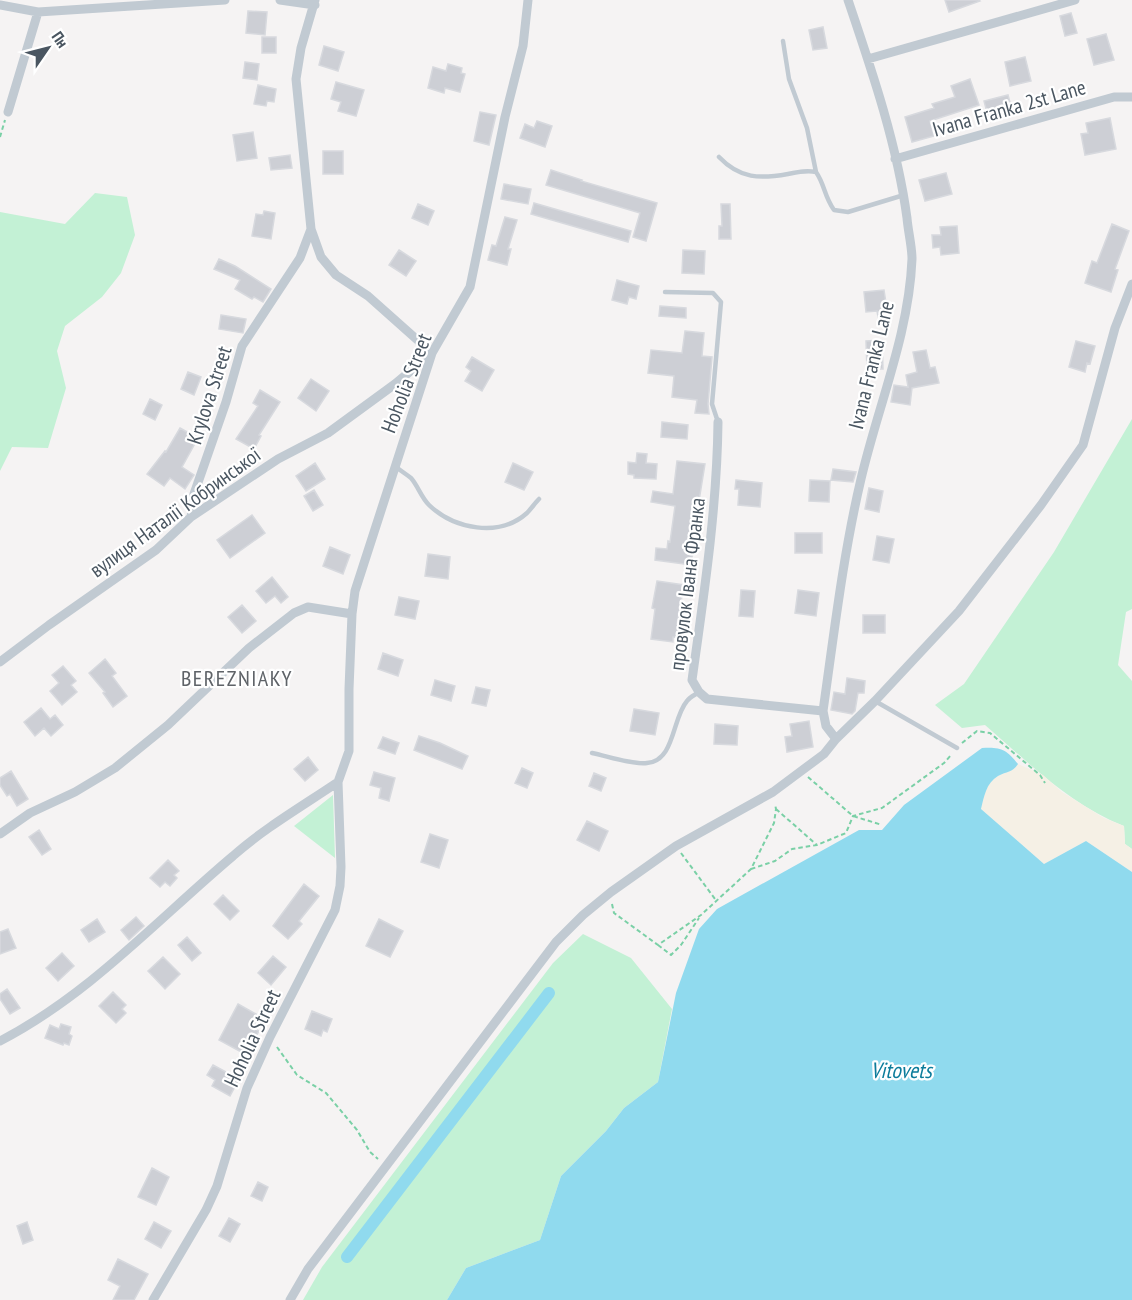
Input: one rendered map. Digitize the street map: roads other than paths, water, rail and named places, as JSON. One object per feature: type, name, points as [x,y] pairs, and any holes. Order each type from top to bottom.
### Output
[{"type":"street","points":[[0,6],[38,12],[225,0]]},
{"type":"street","name":"Krylova Street","points":[[280,0],[315,3],[301,48],[296,79],[311,229],[321,257],[336,275],[375,302],[432,353]]},
{"type":"street","name":"Hoholia Street","points":[[153,1300],[206,1210],[224,1164],[247,1088],[270,1037],[335,910],[341,867],[338,782],[349,751],[352,614],[355,591],[432,353],[470,287],[505,117],[523,46],[528,0]]},
{"type":"street","name":"Ivana Franka Lane","points":[[823,711],[838,606],[861,480],[904,324],[912,257],[904,195],[896,159],[868,59],[848,0]]},
{"type":"street","points":[[868,59],[1075,0]]},
{"type":"street","points":[[8,112],[38,12]]},
{"type":"street","name":"Ivana Franka 2st Lane","points":[[896,159],[1114,97],[1132,97]]},
{"type":"street","name":"Krylova Street","points":[[191,517],[194,494],[210,451],[242,346],[300,258],[311,229]]},
{"type":"street","points":[[290,1300],[308,1269],[556,942],[611,892],[676,846],[772,792],[824,754],[959,611],[1041,505],[1083,444],[1115,328],[1132,284]]},
{"type":"street","name":"вулиця Наталії Кобринської","points":[[0,662],[156,550],[191,517],[278,459],[328,433],[395,384],[432,353]]},
{"type":"street","name":"провулок Івана Франка","points":[[718,422],[717,478],[711,543],[692,680],[699,693],[708,699],[823,711]]},
{"type":"street","points":[[0,834],[30,813],[75,792],[116,768],[168,725],[249,648],[294,613],[308,607],[352,614]]},
{"type":"street","points":[[823,711],[826,726],[836,739]]},
{"type":"street","points":[[0,1041],[26,1028],[93,980],[235,854],[338,782]]},
{"type":"lane","points":[[783,41],[789,79],[807,128],[816,172],[821,179],[826,199],[834,210],[848,212],[904,195]]},
{"type":"lane","points":[[719,157],[729,167],[746,175],[769,177],[807,170],[816,172]]},
{"type":"lane","points":[[664,292],[713,294],[721,302],[712,404],[718,422]]},
{"type":"lane","points":[[395,466],[411,479],[428,504],[444,516],[462,525],[484,529],[506,524],[526,514],[539,499]]},
{"type":"lane","points":[[592,753],[645,764],[657,761],[667,750],[688,699],[699,693]]},
{"type":"lane","points":[[876,701],[957,748]]},
{"type":"water","name":"Vitovets","points":[[982,748],[1003,750],[1018,764],[1014,769],[991,782],[981,809],[1044,864],[1086,841],[1132,872],[1132,1300],[447,1300],[466,1268],[540,1240],[561,1176],[606,1131],[624,1108],[658,1082],[676,993],[699,929],[717,909],[859,830],[882,830],[904,805]]},
{"type":"waterway","points":[[347,1257],[549,993]]},
{"type":"district","name":"BEREZNIAKY","points":[[237,678]]}]
